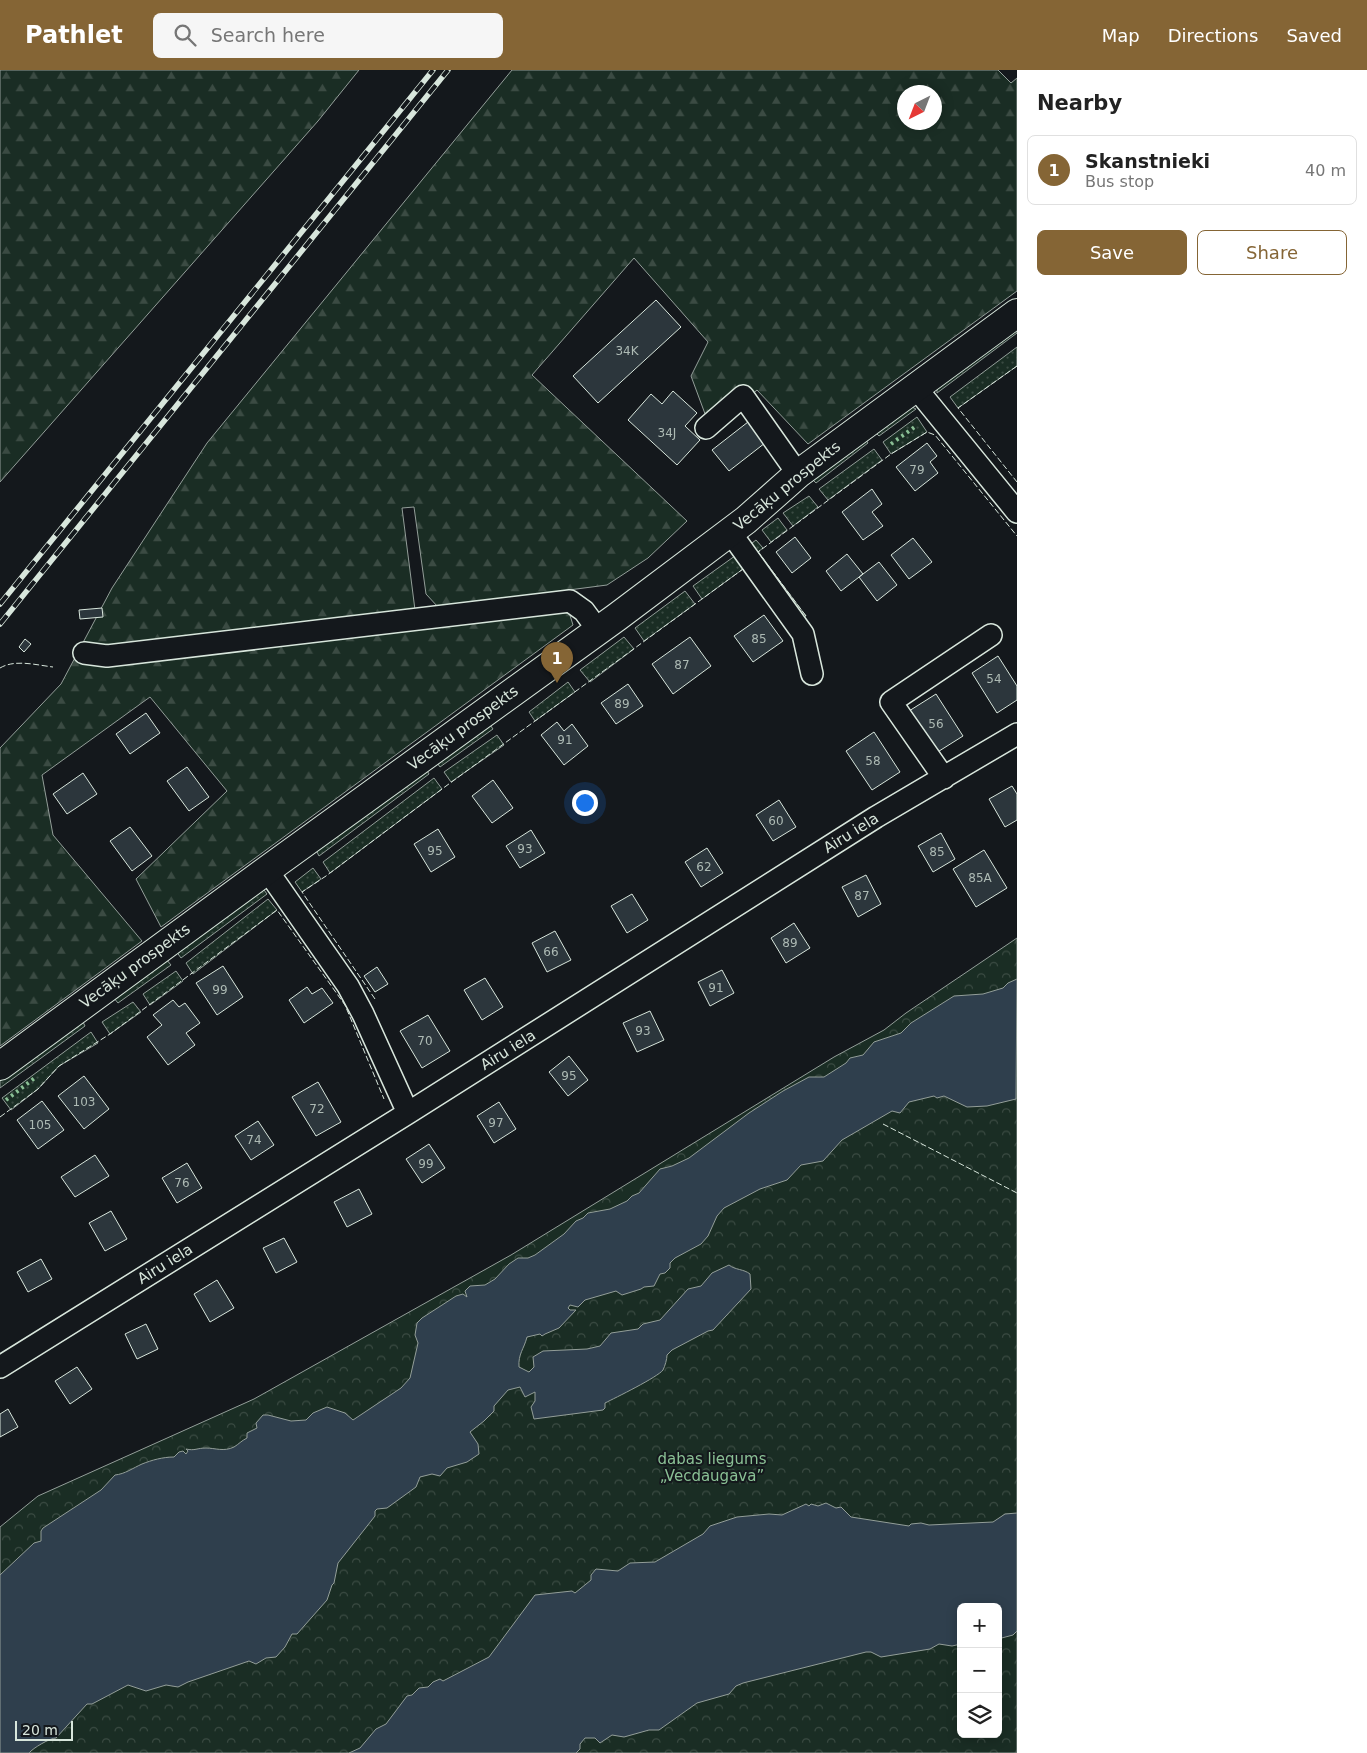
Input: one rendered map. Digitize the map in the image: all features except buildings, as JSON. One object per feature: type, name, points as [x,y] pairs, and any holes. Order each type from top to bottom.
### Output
[{"type":"main road","name":"Vecāķu prospekts","points":[[0,1066],[266,870],[598,630],[746,520],[798,474],[1017,313]]},
{"type":"street","points":[[916,388],[1017,512]]},
{"type":"street","points":[[706,428],[743,396],[798,474]]},
{"type":"street","points":[[730,532],[803,634],[812,674]]},
{"type":"street","points":[[84,653],[107,656],[570,601],[584,611],[598,630]]},
{"type":"street","points":[[944,778],[891,702],[991,635]]},
{"type":"street","name":"Airu iela","points":[[0,1367],[408,1113],[876,817],[1017,734]]},
{"type":"street","points":[[266,870],[348,986],[363,1014],[408,1113]]},
{"type":"green space","points":[[0,70],[359,70],[318,121],[0,482]]},
{"type":"green space","points":[[512,70],[998,70],[1011,83],[1017,78],[1017,291],[808,444],[757,390],[711,430],[691,376],[708,342],[634,258],[532,375],[687,521],[648,558],[607,585],[438,607],[426,594],[414,507],[402,508],[415,610],[398,632],[569,612],[573,625],[161,927],[136,879],[227,791],[150,697],[42,775],[53,835],[142,941],[0,1046],[0,748],[61,684],[112,588],[207,443]]},
{"type":"green space","points":[[1017,328],[1017,333],[937,393],[937,389]]},
{"type":"green space","points":[[1017,347],[1017,366],[958,408],[950,397]]},
{"type":"green space","points":[[912,407],[916,409],[879,436],[876,433]]},
{"type":"green space","points":[[917,417],[927,432],[891,454],[883,442]]},
{"type":"green space","points":[[866,440],[868,443],[816,483],[813,480]]},
{"type":"green space","points":[[874,449],[882,460],[828,500],[819,489]]},
{"type":"green space","points":[[809,496],[818,507],[793,526],[783,513]]},
{"type":"green space","points":[[778,518],[787,530],[771,542],[762,530]]},
{"type":"green space","points":[[756,540],[763,548],[758,552],[806,616],[802,618],[748,546]]},
{"type":"green space","points":[[739,553],[743,569],[702,599],[693,586]]},
{"type":"green space","points":[[685,591],[695,604],[644,641],[635,628]]},
{"type":"green space","points":[[624,637],[634,649],[590,682],[580,670]]},
{"type":"green space","points":[[568,682],[575,692],[535,721],[529,712]]},
{"type":"green space","points":[[488,722],[493,729],[440,767],[435,760]]},
{"type":"green space","points":[[497,735],[504,745],[451,782],[444,772]]},
{"type":"green space","points":[[425,767],[429,774],[319,856],[316,850]]},
{"type":"green space","points":[[434,778],[442,789],[330,873],[323,862]]},
{"type":"green space","points":[[313,868],[321,879],[302,892],[295,882]]},
{"type":"green space","points":[[258,889],[264,890],[267,894],[181,958],[176,951]]},
{"type":"green space","points":[[268,899],[277,910],[193,974],[186,963]]},
{"type":"green space","name":"dabas liegums „Vecdaugava”","points":[[1017,938],[1017,1753],[0,1753],[0,1527],[38,1496],[254,1399],[511,1255],[834,1057],[884,1030]]},
{"type":"green space","points":[[166,959],[171,965],[118,1003],[113,997]]},
{"type":"green space","points":[[176,971],[183,981],[150,1005],[143,994]]},
{"type":"green space","points":[[133,1002],[141,1012],[110,1034],[102,1022]]},
{"type":"green space","points":[[83,1022],[85,1026],[0,1088],[0,1081]]},
{"type":"green space","points":[[91,1032],[98,1043],[59,1066],[38,1089],[11,1110],[2,1098]]},
{"type":"water","points":[[1017,979],[1016,1099],[987,1106],[967,1107],[944,1096],[937,1098],[934,1096],[909,1102],[900,1113],[892,1111],[842,1140],[823,1161],[801,1165],[787,1180],[760,1189],[724,1208],[717,1216],[708,1236],[701,1244],[675,1258],[670,1263],[670,1268],[665,1273],[660,1274],[654,1286],[644,1287],[622,1295],[616,1291],[585,1300],[578,1307],[570,1305],[568,1308],[570,1310],[576,1310],[559,1328],[542,1336],[540,1334],[527,1337],[519,1362],[519,1367],[529,1372],[534,1367],[533,1357],[543,1351],[587,1349],[600,1346],[611,1333],[638,1329],[643,1324],[660,1320],[688,1289],[701,1286],[712,1273],[729,1265],[750,1274],[751,1289],[713,1330],[672,1350],[667,1355],[663,1370],[605,1403],[603,1410],[534,1419],[531,1407],[535,1401],[535,1392],[525,1397],[520,1387],[508,1390],[494,1406],[494,1411],[470,1432],[478,1444],[479,1454],[467,1462],[447,1468],[440,1476],[432,1474],[420,1477],[416,1487],[387,1508],[375,1511],[375,1516],[338,1563],[334,1583],[327,1600],[297,1634],[292,1634],[285,1647],[276,1657],[266,1658],[256,1664],[249,1661],[178,1687],[166,1685],[146,1691],[128,1685],[92,1704],[87,1704],[56,1738],[42,1744],[29,1753],[0,1753],[0,1575],[34,1543],[41,1541],[41,1531],[43,1528],[101,1490],[115,1475],[150,1461],[174,1457],[179,1452],[183,1451],[186,1454],[188,1451],[186,1449],[206,1448],[223,1450],[234,1447],[247,1438],[247,1433],[257,1428],[256,1423],[263,1415],[291,1421],[306,1420],[313,1413],[327,1407],[345,1413],[353,1420],[401,1388],[410,1378],[418,1343],[415,1335],[417,1323],[456,1296],[463,1294],[467,1297],[465,1291],[470,1286],[485,1285],[495,1279],[509,1264],[518,1258],[528,1258],[535,1255],[564,1234],[576,1221],[588,1213],[610,1209],[627,1201],[639,1193],[660,1169],[689,1158],[749,1113],[783,1091],[809,1077],[824,1077],[846,1063],[850,1058],[863,1055],[874,1042],[901,1033],[911,1023],[954,996],[983,994],[1003,988],[1008,983]]},
{"type":"water","points":[[826,1503],[836,1508],[841,1507],[851,1517],[909,1526],[921,1523],[929,1525],[993,1522],[1005,1514],[1017,1513],[1017,1631],[1013,1635],[1002,1638],[1002,1603],[957,1603],[957,1645],[939,1644],[930,1649],[881,1657],[871,1652],[866,1652],[743,1683],[736,1686],[729,1694],[697,1703],[659,1730],[649,1730],[624,1737],[612,1735],[600,1743],[595,1738],[585,1738],[576,1753],[349,1753],[360,1748],[376,1729],[386,1724],[407,1696],[412,1695],[419,1688],[428,1687],[440,1679],[443,1681],[489,1657],[535,1595],[572,1591],[575,1593],[591,1580],[591,1575],[596,1569],[618,1571],[630,1563],[655,1562],[703,1534],[710,1526],[737,1517],[769,1514],[782,1515],[806,1504],[818,1506]]},
{"type":"railway","points":[[0,604],[433,70]]},
{"type":"railway","points":[[0,624],[448,70]]},
{"type":"hedge","points":[[891,444],[916,426]]},
{"type":"hedge","points":[[6,1100],[36,1077]]},
{"type":"fence","points":[[1017,366],[958,408],[1017,482]]},
{"type":"fence","points":[[806,616],[758,552],[891,454],[927,432],[935,435],[1017,536]]},
{"type":"fence","points":[[375,999],[302,892],[743,569],[745,571]]},
{"type":"fence","points":[[0,668],[19,663],[53,667]]},
{"type":"fence","points":[[0,1117],[38,1089],[59,1066],[110,1034],[277,910],[345,1005],[384,1099]]},
{"type":"fence","points":[[883,1124],[1017,1193]]},
{"type":"place","name":"Skanstnieki","points":[[557,683]]}]
